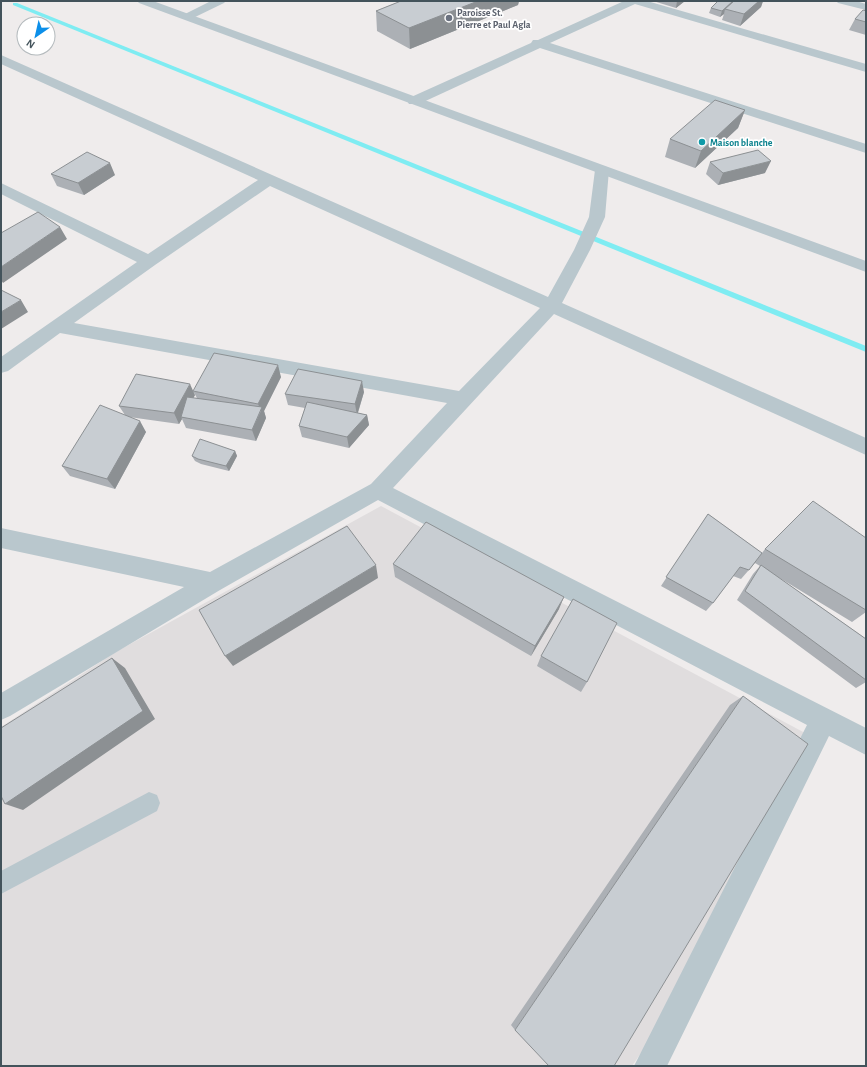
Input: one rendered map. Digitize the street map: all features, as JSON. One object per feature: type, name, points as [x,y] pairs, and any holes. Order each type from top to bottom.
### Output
[{"type":"street","points":[[143,1],[866,267]]},
{"type":"street","points":[[187,17],[220,1]]},
{"type":"street","points":[[414,101],[537,43],[634,1],[866,68]]},
{"type":"street","points":[[842,1],[866,7]]},
{"type":"street","points":[[537,43],[866,150]]},
{"type":"street","points":[[1,59],[866,447]]},
{"type":"street","points":[[1,707],[212,583],[378,490],[552,306],[582,250],[597,217],[602,170]]},
{"type":"street","points":[[1,366],[149,261],[270,180]]},
{"type":"street","points":[[1,188],[149,261]]},
{"type":"street","points":[[56,326],[463,399]]},
{"type":"street","points":[[378,490],[866,742]]},
{"type":"street","points":[[1,538],[212,583]]},
{"type":"street","points":[[650,1066],[823,720]]},
{"type":"lane","points":[[1,883],[149,803]]},
{"type":"shaded area","points":[[381,506],[805,733],[678,999],[632,1066],[1,1066],[1,727],[114,653]]},
{"type":"building","points":[[401,1],[478,1],[409,28],[376,11]]},
{"type":"building","points":[[718,1],[733,1],[722,11],[711,8]]},
{"type":"building","points":[[734,1],[759,1],[744,14],[725,9]]},
{"type":"building","points":[[863,10],[866,11],[866,22],[855,19]]},
{"type":"building","points":[[715,100],[745,110],[701,151],[670,139]]},
{"type":"building","points":[[758,150],[771,161],[723,173],[710,162]]},
{"type":"building","points":[[87,152],[110,163],[78,183],[51,174]]},
{"type":"building","points":[[38,212],[60,227],[1,267],[1,233]]},
{"type":"building","points":[[1,290],[21,300],[1,312]]},
{"type":"building","points":[[214,353],[278,365],[258,404],[193,391]]},
{"type":"building","points":[[298,369],[362,381],[355,404],[285,394]]},
{"type":"building","points":[[136,374],[190,384],[174,413],[119,406]]},
{"type":"building","points":[[187,397],[262,407],[252,430],[181,417]]},
{"type":"building","points":[[307,402],[367,415],[347,437],[299,426]]},
{"type":"building","points":[[100,405],[140,421],[107,479],[62,466]]},
{"type":"building","points":[[200,439],[235,451],[226,466],[192,456]]},
{"type":"building","points":[[813,501],[866,538],[866,610],[765,549]]},
{"type":"building","points":[[708,514],[762,553],[749,570],[740,567],[713,603],[666,577]]},
{"type":"building","points":[[426,522],[564,597],[535,646],[393,564]]},
{"type":"building","points":[[347,526],[376,565],[225,656],[199,610]]},
{"type":"building","points":[[761,565],[866,639],[866,680],[745,591]]},
{"type":"building","points":[[573,599],[617,623],[587,682],[541,656]]},
{"type":"building","points":[[112,658],[143,711],[5,804],[1,796],[1,728]]},
{"type":"building","points":[[743,696],[808,744],[614,1066],[549,1066],[515,1030]]},
{"type":"waterway","points":[[15,4],[866,349]]},
{"type":"place","name":"Paroisse St. Pierre et Paul Agla","points":[[449,18]]},
{"type":"place","name":"Maison blanche","points":[[702,142]]}]
